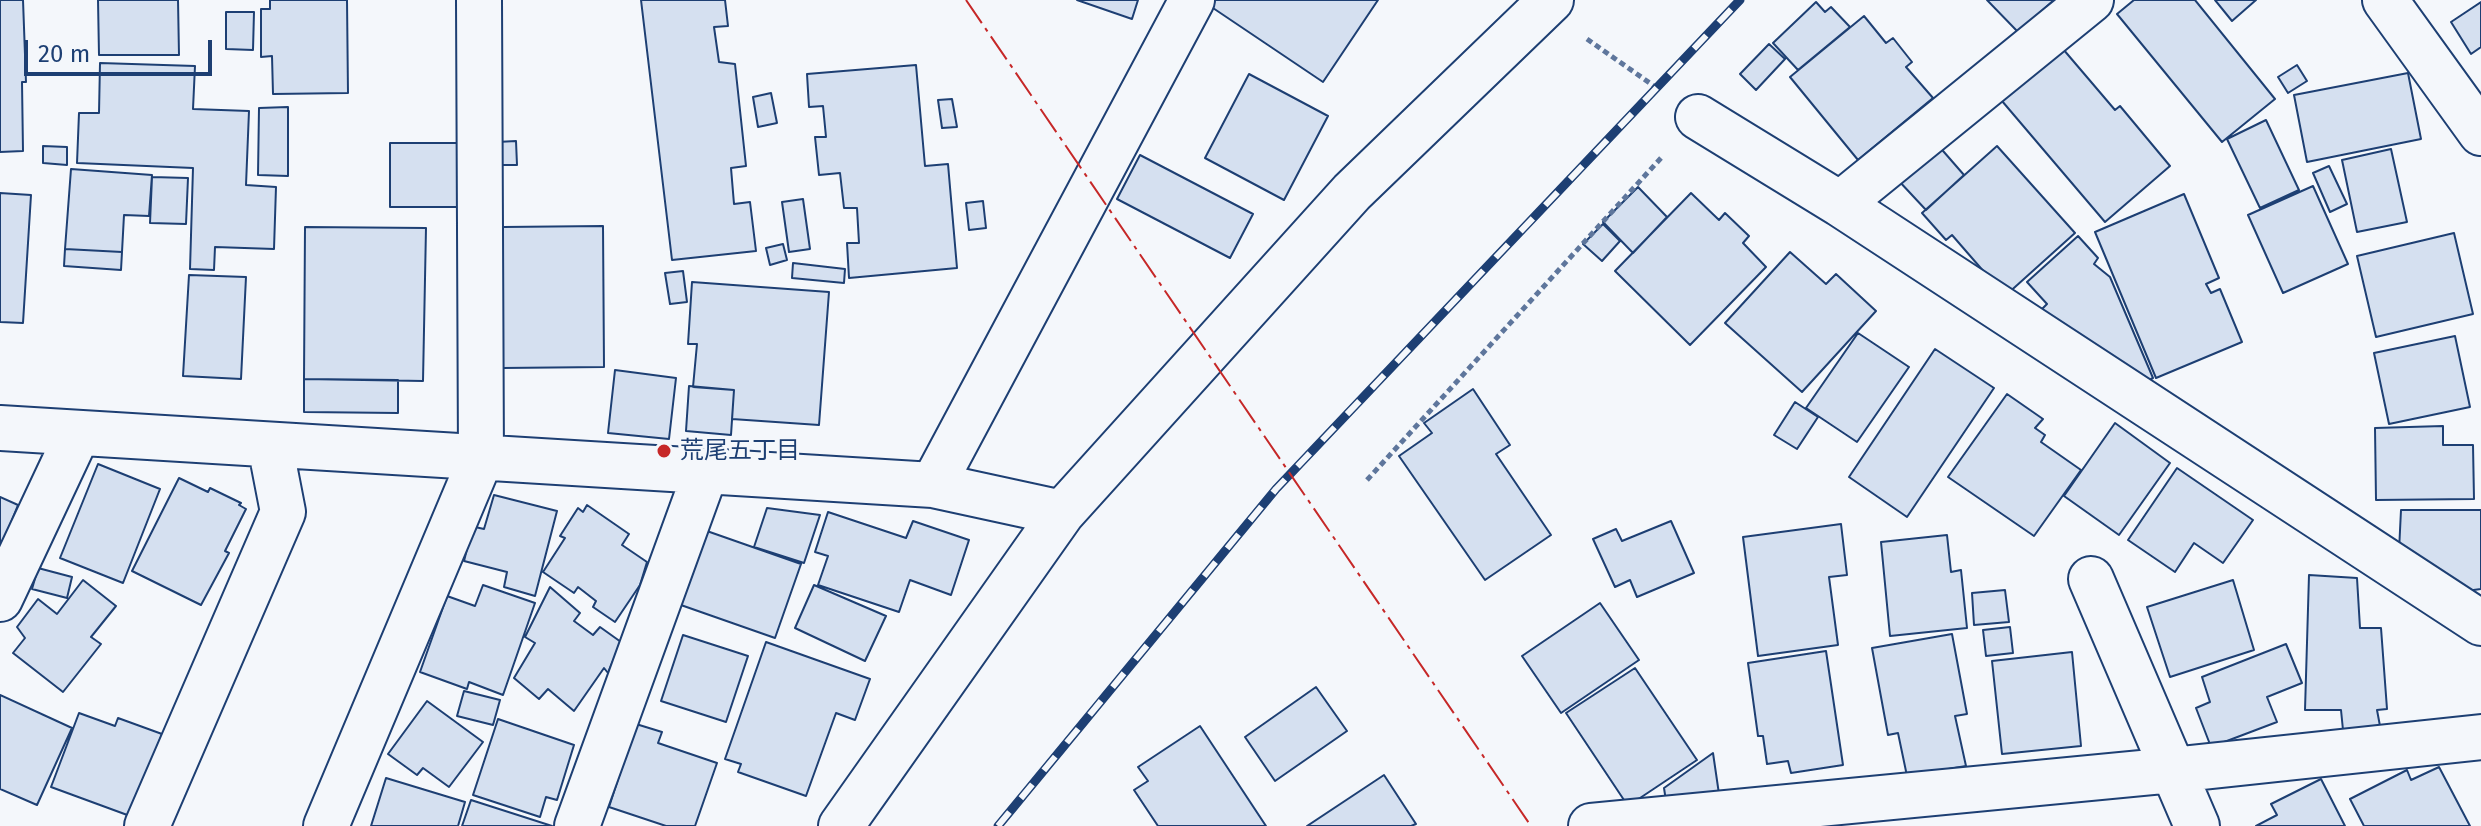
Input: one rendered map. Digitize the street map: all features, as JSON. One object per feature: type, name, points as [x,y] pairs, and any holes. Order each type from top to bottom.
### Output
[{"type":"street","points":[[326,826],[481,458],[479,0]]},
{"type":"street","points":[[933,485],[1192,0]]},
{"type":"street","points":[[1840,204],[2091,0]]},
{"type":"street","points":[[2385,0],[2481,133]]},
{"type":"street","points":[[841,826],[1062,513],[1352,192],[1542,3]]},
{"type":"street","points":[[1698,117],[1840,204],[2481,623]]},
{"type":"street","points":[[0,428],[933,485],[1062,513]]},
{"type":"street","points":[[0,599],[78,433]]},
{"type":"street","points":[[147,826],[283,512],[270,445]]},
{"type":"street","points":[[577,826],[706,471]]},
{"type":"street","points":[[2091,579],[2197,826]]},
{"type":"street","points":[[1591,826],[2481,737]]},
{"type":"path","points":[[1367,480],[1698,117],[1542,3]]},
{"type":"building","points":[[0,0],[23,0],[26,82],[22,82],[23,151],[0,152]]},
{"type":"building","points":[[98,0],[178,0],[179,55],[99,55]]},
{"type":"building","points":[[270,0],[347,0],[348,93],[273,94],[272,56],[261,57],[261,9],[270,9]]},
{"type":"building","points":[[641,0],[725,0],[728,26],[714,27],[719,62],[735,64],[746,166],[731,168],[734,204],[750,202],[756,251],[672,260]]},
{"type":"building","points":[[1077,0],[1138,0],[1132,19]]},
{"type":"building","points":[[1209,0],[1378,0],[1323,82],[1207,4]]},
{"type":"building","points":[[1987,0],[2054,0],[2018,32]]},
{"type":"building","points":[[2134,0],[2195,0],[2275,99],[2222,142],[2117,14]]},
{"type":"building","points":[[2215,0],[2256,0],[2232,21]]},
{"type":"building","points":[[1816,2],[1825,12],[1831,7],[1850,27],[1798,70],[1773,43]]},
{"type":"building","points":[[2481,2],[2481,47],[2471,54],[2451,22]]},
{"type":"building","points":[[226,12],[254,12],[253,50],[226,49]]},
{"type":"building","points":[[1864,16],[1886,43],[1893,38],[1912,62],[1906,67],[1933,98],[1858,160],[1790,77]]},
{"type":"building","points":[[1769,44],[1785,59],[1756,90],[1740,74]]},
{"type":"building","points":[[2063,49],[2115,110],[2120,106],[2170,166],[2105,222],[2002,101]]},
{"type":"building","points":[[100,63],[195,66],[193,109],[249,111],[246,185],[276,187],[274,249],[215,247],[214,270],[190,269],[193,168],[77,163],[79,113],[99,113]]},
{"type":"building","points":[[916,65],[925,166],[948,164],[957,268],[849,278],[847,243],[859,243],[857,208],[844,208],[840,173],[819,175],[815,137],[826,137],[823,106],[809,107],[807,74]]},
{"type":"building","points":[[2297,65],[2307,81],[2288,93],[2278,77]]},
{"type":"building","points":[[2408,73],[2421,139],[2307,162],[2294,95]]},
{"type":"building","points":[[1249,74],[1328,116],[1284,200],[1205,158]]},
{"type":"building","points":[[771,93],[777,123],[758,127],[753,97]]},
{"type":"building","points":[[952,99],[957,127],[942,128],[938,100]]},
{"type":"building","points":[[288,107],[288,176],[258,175],[259,108]]},
{"type":"building","points":[[2266,120],[2299,190],[2260,208],[2227,139]]},
{"type":"building","points":[[516,141],[517,165],[498,165],[497,142]]},
{"type":"building","points":[[390,143],[461,143],[461,207],[390,207]]},
{"type":"building","points":[[1937,144],[1964,175],[1926,210],[1898,180]]},
{"type":"building","points":[[43,146],[67,147],[67,165],[43,163]]},
{"type":"building","points":[[1997,146],[2075,233],[2005,296],[1952,235],[1946,240],[1922,213]]},
{"type":"building","points":[[2391,149],[2407,222],[2357,232],[2342,160]]},
{"type":"building","points":[[1140,155],[1253,214],[1230,258],[1117,199]]},
{"type":"building","points":[[2329,166],[2347,204],[2330,212],[2313,173]]},
{"type":"building","points":[[71,169],[152,175],[149,216],[124,215],[122,252],[65,249]]},
{"type":"building","points":[[152,177],[188,178],[186,224],[150,223]]},
{"type":"building","points":[[2313,186],[2348,264],[2283,293],[2248,215]]},
{"type":"building","points":[[1638,187],[1667,217],[1633,253],[1603,222]]},
{"type":"building","points":[[0,193],[31,195],[23,323],[0,322]]},
{"type":"building","points":[[1691,193],[1719,220],[1725,213],[1749,236],[1743,243],[1766,267],[1690,345],[1615,271]]},
{"type":"building","points":[[2184,194],[2219,278],[2206,284],[2211,293],[2220,289],[2242,342],[2156,378],[2095,232]]},
{"type":"building","points":[[803,199],[810,249],[789,252],[782,202]]},
{"type":"building","points":[[983,201],[986,228],[969,230],[966,203]]},
{"type":"building","points":[[1603,224],[1620,241],[1602,261],[1583,244]]},
{"type":"building","points":[[603,226],[604,367],[502,368],[503,227]]},
{"type":"building","points":[[305,227],[426,228],[423,381],[304,379]]},
{"type":"building","points":[[2454,233],[2473,314],[2376,337],[2357,256]]},
{"type":"building","points":[[2078,236],[2098,258],[2094,264],[2110,277],[2153,378],[2140,385],[2095,354],[2063,323],[2055,329],[2040,311],[2047,304],[2027,282]]},
{"type":"building","points":[[783,244],[787,260],[770,265],[766,248]]},
{"type":"building","points":[[65,249],[122,252],[121,270],[64,266]]},
{"type":"building","points":[[1790,252],[1826,284],[1836,274],[1876,311],[1802,392],[1725,323]]},
{"type":"building","points":[[793,263],[845,269],[844,283],[792,278]]},
{"type":"building","points":[[683,271],[687,302],[670,304],[665,273]]},
{"type":"building","points":[[189,275],[246,277],[241,379],[183,376]]},
{"type":"building","points":[[692,282],[829,292],[819,425],[732,419],[734,390],[693,387],[697,344],[688,344]]},
{"type":"building","points":[[1858,333],[1909,367],[1857,442],[1806,408]]},
{"type":"building","points":[[2455,336],[2470,407],[2389,424],[2374,353]]},
{"type":"building","points":[[1935,349],[1994,388],[1907,517],[1849,477]]},
{"type":"building","points":[[615,370],[676,378],[669,439],[608,433]]},
{"type":"building","points":[[304,379],[398,380],[398,413],[304,412]]},
{"type":"building","points":[[689,386],[734,390],[731,435],[686,431]]},
{"type":"building","points":[[1473,389],[1510,445],[1496,454],[1551,535],[1485,580],[1399,456],[1432,433],[1424,423]]},
{"type":"building","points":[[2007,394],[2043,419],[2035,428],[2045,435],[2041,442],[2081,470],[2034,536],[1948,477]]},
{"type":"building","points":[[1795,402],[1818,417],[1797,449],[1774,435]]},
{"type":"building","points":[[2115,423],[2170,463],[2119,535],[2064,496]]},
{"type":"building","points":[[2443,426],[2443,445],[2473,445],[2474,499],[2376,500],[2375,428]]},
{"type":"building","points":[[98,464],[160,489],[123,583],[60,558]]},
{"type":"building","points":[[2177,468],[2253,520],[2223,563],[2194,543],[2175,572],[2128,540]]},
{"type":"building","points":[[179,478],[208,492],[210,488],[241,503],[239,505],[246,509],[225,551],[229,553],[201,605],[132,571]]},
{"type":"building","points":[[494,495],[557,511],[535,596],[504,587],[507,572],[464,561],[468,545],[466,525],[484,529]]},
{"type":"building","points":[[0,497],[18,505],[0,550]]},
{"type":"building","points":[[587,505],[629,534],[622,545],[647,562],[640,585],[615,622],[593,607],[596,601],[578,587],[574,593],[543,572],[565,538],[560,536],[578,508],[583,512]]},
{"type":"building","points":[[767,508],[820,515],[804,563],[754,547]]},
{"type":"building","points":[[2401,510],[2481,510],[2481,589],[2451,593],[2399,551]]},
{"type":"building","points":[[828,512],[906,538],[913,521],[969,540],[951,595],[910,580],[899,612],[818,585],[828,556],[815,552]]},
{"type":"building","points":[[1671,521],[1694,573],[1637,597],[1630,580],[1615,587],[1593,539],[1616,529],[1622,541]]},
{"type":"building","points":[[1841,524],[1847,575],[1829,577],[1838,645],[1758,656],[1743,537]]},
{"type":"building","points":[[704,530],[801,564],[775,638],[678,604]]},
{"type":"building","points":[[1947,535],[1951,572],[1961,570],[1967,628],[1890,636],[1881,542]]},
{"type":"building","points":[[38,568],[72,577],[67,598],[32,589]]},
{"type":"building","points":[[2309,575],[2357,578],[2360,628],[2381,628],[2387,709],[2377,710],[2380,726],[2343,730],[2341,710],[2305,710]]},
{"type":"building","points":[[83,580],[116,606],[91,637],[101,644],[63,692],[13,653],[25,638],[17,627],[38,599],[57,614]]},
{"type":"building","points":[[2233,580],[2254,650],[2170,677],[2147,607]]},
{"type":"building","points":[[483,585],[535,603],[503,695],[469,682],[467,689],[420,672],[447,596],[475,606]]},
{"type":"building","points":[[814,585],[886,616],[865,661],[795,628]]},
{"type":"building","points":[[550,587],[580,613],[574,621],[593,635],[600,627],[621,642],[608,673],[604,668],[574,711],[548,689],[539,699],[514,678],[535,643],[525,637]]},
{"type":"building","points":[[2005,590],[2009,622],[1974,625],[1972,593]]},
{"type":"building","points":[[1600,603],[1639,660],[1561,713],[1522,656]]},
{"type":"building","points":[[2010,627],[2013,653],[1986,656],[1983,630]]},
{"type":"building","points":[[1952,634],[1967,714],[1955,716],[1966,766],[1907,776],[1898,733],[1888,735],[1872,648]]},
{"type":"building","points":[[683,635],[748,656],[726,722],[661,701]]},
{"type":"building","points":[[766,642],[870,679],[855,720],[836,713],[806,796],[738,772],[741,764],[725,759]]},
{"type":"building","points":[[2286,644],[2302,683],[2267,697],[2277,722],[2211,747],[2196,708],[2210,702],[2202,677]]},
{"type":"building","points":[[1826,651],[1843,765],[1791,773],[1788,761],[1767,764],[1763,736],[1758,736],[1748,663]]},
{"type":"building","points":[[2072,652],[2081,746],[2002,754],[1992,661]]},
{"type":"building","points":[[1635,668],[1697,760],[1628,806],[1566,713]]},
{"type":"building","points":[[1316,687],[1347,731],[1275,781],[1245,737]]},
{"type":"building","points":[[464,691],[500,700],[493,725],[457,716]]},
{"type":"building","points":[[0,695],[72,728],[37,805],[0,789]]},
{"type":"building","points":[[427,701],[483,742],[449,787],[423,768],[417,775],[388,754]]},
{"type":"building","points":[[79,713],[115,726],[118,718],[162,734],[130,816],[51,787]]},
{"type":"building","points":[[498,719],[574,745],[557,800],[546,797],[540,817],[473,795]]},
{"type":"building","points":[[636,724],[662,732],[658,743],[717,763],[695,826],[666,826],[609,807]]},
{"type":"building","points":[[1200,726],[1266,826],[1158,826],[1134,790],[1148,781],[1138,767]]},
{"type":"building","points":[[1713,753],[1719,794],[1666,801],[1664,788]]},
{"type":"building","points":[[2439,767],[2470,826],[2364,826],[2350,799],[2407,770],[2411,780]]},
{"type":"building","points":[[1384,775],[1416,824],[1307,826]]},
{"type":"building","points":[[386,778],[465,802],[458,826],[371,826]]},
{"type":"building","points":[[2321,779],[2345,826],[2256,826],[2277,815],[2271,804]]},
{"type":"building","points":[[471,800],[552,826],[462,826]]},
{"type":"railway","points":[[998,826],[1276,489],[1740,0]]},
{"type":"power","points":[[966,0],[1531,826]]},
{"type":"place","name":"荒尾五丁目","points":[[664,451]]}]
